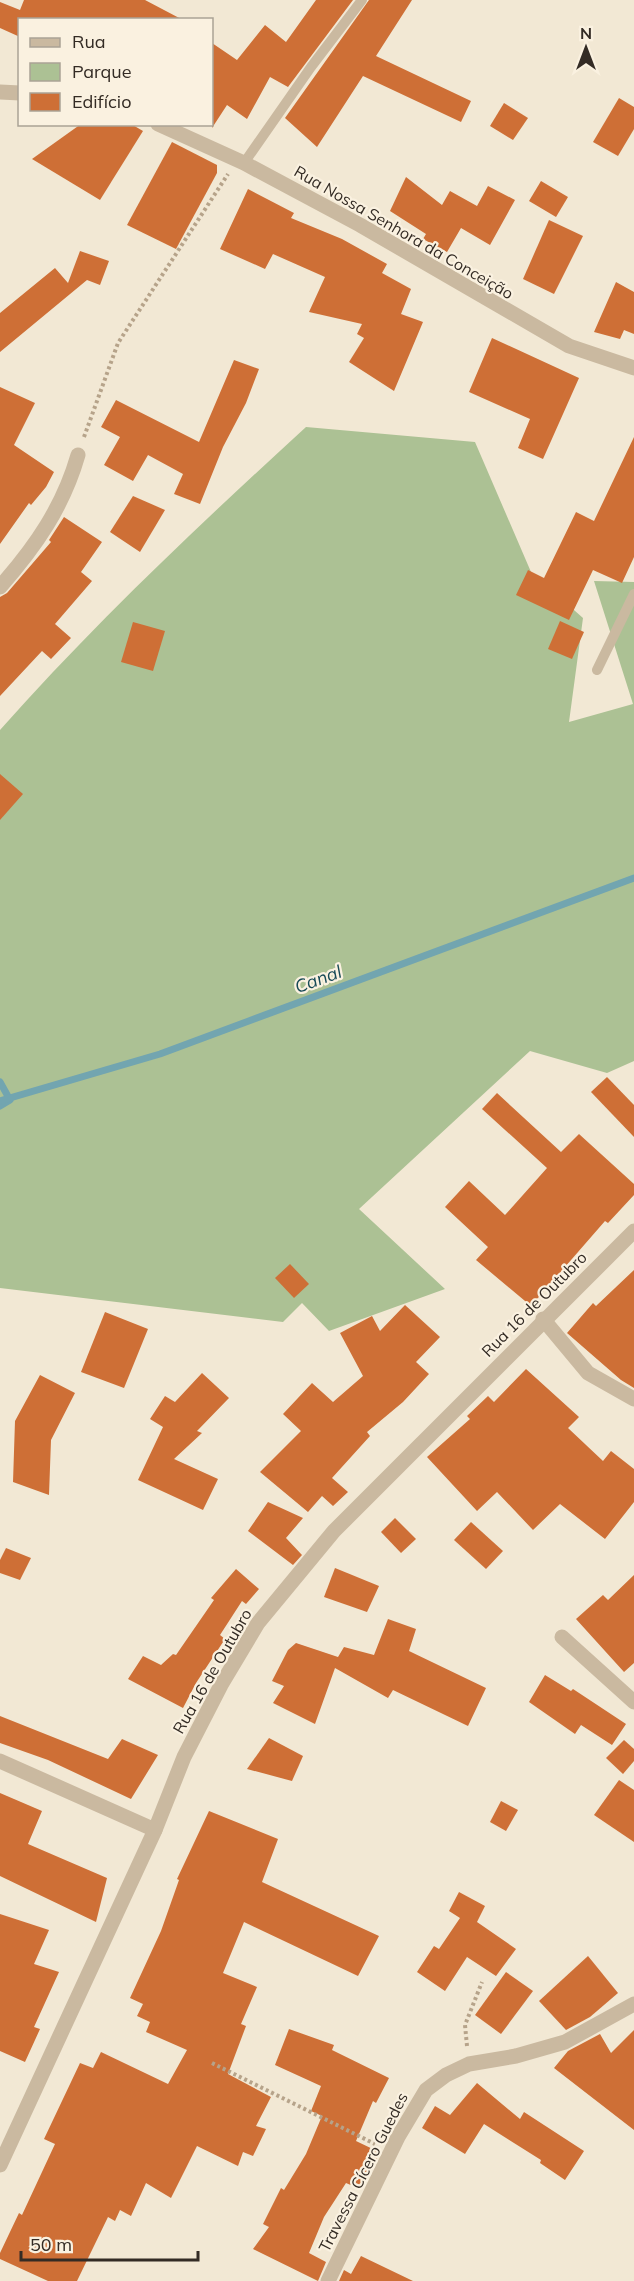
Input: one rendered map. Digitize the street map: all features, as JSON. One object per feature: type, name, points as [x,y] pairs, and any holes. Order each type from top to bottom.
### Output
[{"type":"street","points":[[0,92],[18,93]]},
{"type":"street","name":"Rua Nossa Senhora da Conceição","points":[[162,126],[241,161],[360,225],[569,346],[634,368]]},
{"type":"street","points":[[0,587],[30,553],[55,515],[68,488],[78,455]]},
{"type":"street","name":"Rua 16 de Outubro","points":[[0,2164],[155,1830],[184,1757],[221,1685],[258,1623],[334,1531],[634,1230]]},
{"type":"street","points":[[543,1319],[588,1373],[634,1400]]},
{"type":"street","points":[[562,1637],[634,1702]]},
{"type":"street","points":[[0,1761],[155,1830]]},
{"type":"street","name":"Travessa Cícero Guedes","points":[[328,2281],[413,2108],[426,2090],[446,2075],[469,2064],[516,2056],[566,2042],[634,2004]]},
{"type":"lane","points":[[241,161],[362,0]]},
{"type":"lane","points":[[597,670],[634,594]]},
{"type":"path","points":[[78,455],[118,343],[241,161]]},
{"type":"path","points":[[469,2064],[465,2025],[482,1982]]},
{"type":"path","points":[[212,2063],[391,2153]]},
{"type":"green space","points":[[306,427],[475,442],[531,572],[583,618],[569,722],[633,704],[594,581],[634,582],[634,1061],[607,1073],[530,1051],[359,1209],[445,1289],[329,1331],[302,1303],[283,1322],[0,1288],[0,730],[149,574]]},
{"type":"building","points":[[24,0],[145,0],[179,18],[18,18],[18,36],[0,28],[0,2],[20,10]]},
{"type":"building","points":[[316,0],[353,0],[288,87],[270,77],[247,119],[227,105],[212,128],[213,44],[237,60],[265,25],[286,42]]},
{"type":"building","points":[[369,0],[412,0],[376,56],[471,101],[461,122],[363,76],[317,147],[285,118]]},
{"type":"building","points":[[619,98],[634,107],[634,129],[618,156],[593,142]]},
{"type":"building","points":[[504,103],[528,118],[513,140],[490,126]]},
{"type":"building","points":[[78,126],[134,126],[143,131],[100,200],[32,159]]},
{"type":"building","points":[[172,142],[217,165],[217,173],[176,249],[127,225]]},
{"type":"building","points":[[406,177],[442,205],[450,191],[477,206],[488,186],[515,200],[490,245],[461,228],[447,252],[423,239],[426,234],[390,211]]},
{"type":"building","points":[[541,181],[568,197],[556,217],[529,201]]},
{"type":"building","points":[[248,189],[294,213],[291,218],[342,239],[387,264],[382,273],[411,289],[401,314],[423,322],[394,391],[349,362],[364,338],[357,334],[362,324],[309,312],[325,277],[273,254],[265,269],[220,249]]},
{"type":"building","points":[[549,220],[583,236],[554,294],[523,279]]},
{"type":"building","points":[[80,251],[109,261],[100,285],[87,280],[0,352],[0,313],[55,268],[68,283]]},
{"type":"building","points":[[616,282],[634,292],[634,334],[624,330],[620,339],[594,332]]},
{"type":"building","points":[[492,338],[579,378],[543,459],[518,448],[530,419],[469,392]]},
{"type":"building","points":[[234,360],[259,369],[200,504],[174,494],[183,474],[148,455],[133,481],[104,465],[120,437],[101,427],[116,400],[199,442]]},
{"type":"building","points":[[0,387],[35,403],[14,445],[54,472],[46,487],[31,505],[29,503],[0,544]]},
{"type":"building","points":[[634,437],[634,557],[622,583],[593,570],[569,620],[516,595],[528,570],[544,578],[576,512],[594,521]]},
{"type":"building","points":[[133,496],[165,510],[140,552],[110,532]]},
{"type":"building","points":[[64,517],[102,542],[81,572],[92,581],[55,624],[71,638],[51,659],[42,651],[0,696],[0,597],[7,593],[51,542],[49,540]]},
{"type":"building","points":[[560,621],[584,632],[572,659],[548,649]]},
{"type":"building","points":[[133,622],[165,631],[153,671],[121,662]]},
{"type":"building","points":[[0,774],[23,794],[0,820]]},
{"type":"building","points":[[607,1077],[634,1105],[634,1137],[591,1092]]},
{"type":"building","points":[[497,1093],[561,1152],[579,1134],[634,1184],[634,1195],[608,1223],[605,1221],[531,1306],[476,1260],[488,1247],[445,1207],[469,1181],[505,1215],[547,1168],[482,1109]]},
{"type":"building","points":[[290,1264],[309,1284],[294,1298],[275,1278]]},
{"type":"building","points":[[634,1270],[634,1388],[621,1380],[567,1333],[593,1303],[596,1306]]},
{"type":"building","points":[[405,1305],[440,1337],[416,1362],[429,1374],[403,1402],[367,1432],[370,1436],[332,1478],[348,1492],[333,1506],[322,1496],[308,1512],[260,1472],[301,1431],[283,1414],[312,1383],[333,1402],[363,1376],[340,1333],[372,1316],[380,1331]]},
{"type":"building","points":[[105,1312],[148,1329],[124,1388],[81,1372]]},
{"type":"building","points":[[526,1369],[579,1417],[568,1428],[603,1461],[611,1451],[634,1469],[634,1502],[605,1539],[560,1504],[533,1530],[497,1492],[477,1511],[427,1457],[470,1419],[467,1416],[488,1396],[494,1402]]},
{"type":"building","points":[[202,1373],[229,1398],[197,1431],[202,1433],[174,1459],[218,1479],[203,1510],[138,1480],[163,1427],[150,1419],[165,1396],[175,1402]]},
{"type":"building","points":[[40,1375],[75,1393],[51,1440],[49,1495],[13,1482],[15,1421]]},
{"type":"building","points":[[268,1502],[303,1518],[286,1538],[302,1555],[293,1565],[248,1531]]},
{"type":"building","points":[[395,1518],[416,1539],[401,1553],[381,1532]]},
{"type":"building","points":[[471,1522],[503,1551],[486,1569],[454,1540]]},
{"type":"building","points":[[6,1548],[31,1558],[20,1580],[0,1573],[0,1560]]},
{"type":"building","points":[[335,1568],[379,1586],[367,1612],[324,1597]]},
{"type":"building","points":[[236,1569],[259,1589],[246,1604],[242,1601],[220,1635],[225,1639],[196,1683],[183,1708],[128,1679],[143,1656],[161,1665],[173,1654],[176,1655],[214,1600],[211,1598]]},
{"type":"building","points":[[634,1575],[634,1663],[624,1672],[576,1619],[603,1595],[608,1600]]},
{"type":"building","points":[[388,1619],[416,1629],[409,1651],[486,1688],[468,1726],[393,1690],[388,1698],[335,1668],[315,1724],[273,1703],[284,1686],[272,1681],[288,1650],[296,1643],[338,1657],[344,1647],[374,1655]]},
{"type":"building","points":[[545,1675],[571,1691],[573,1689],[626,1724],[612,1745],[581,1725],[575,1734],[529,1702]]},
{"type":"building","points":[[0,1716],[108,1759],[122,1739],[158,1755],[131,1799],[48,1760],[0,1743]]},
{"type":"building","points":[[269,1738],[303,1756],[292,1781],[247,1769]]},
{"type":"building","points":[[624,1740],[634,1749],[634,1761],[623,1774],[606,1758]]},
{"type":"building","points":[[619,1780],[634,1790],[634,1842],[594,1815]]},
{"type":"building","points":[[0,1793],[42,1811],[28,1844],[107,1878],[96,1922],[0,1876]]},
{"type":"building","points":[[501,1801],[518,1810],[506,1831],[490,1822]]},
{"type":"building","points":[[209,1811],[278,1839],[262,1882],[379,1936],[358,1976],[244,1922],[223,1973],[257,1987],[241,2024],[246,2026],[228,2074],[271,2097],[256,2126],[266,2129],[253,2156],[243,2152],[238,2166],[197,2146],[171,2198],[146,2183],[131,2216],[120,2210],[115,2221],[108,2217],[77,2281],[48,2281],[0,2259],[0,2253],[19,2213],[22,2215],[55,2144],[44,2139],[80,2063],[93,2068],[101,2052],[168,2084],[187,2050],[146,2032],[150,2022],[137,2016],[143,2004],[130,1998],[161,1931],[179,1880],[177,1879]]},
{"type":"building","points":[[459,1892],[485,1906],[477,1922],[516,1949],[496,1976],[467,1957],[445,1991],[417,1972],[434,1946],[439,1949],[460,1918],[449,1911]]},
{"type":"building","points":[[0,1914],[49,1930],[34,1964],[59,1972],[34,2027],[40,2029],[25,2062],[0,2051]]},
{"type":"building","points":[[588,1956],[618,1993],[590,2017],[566,2030],[539,2001]]},
{"type":"building","points":[[506,1972],[533,1991],[501,2034],[475,2015]]},
{"type":"building","points":[[289,2029],[334,2045],[332,2050],[389,2078],[376,2103],[373,2101],[356,2141],[379,2152],[376,2160],[360,2189],[346,2183],[324,2217],[309,2253],[326,2262],[318,2281],[253,2249],[269,2227],[263,2224],[281,2188],[284,2190],[306,2154],[322,2116],[311,2111],[321,2086],[275,2065]]},
{"type":"building","points":[[634,2030],[634,2130],[554,2068],[568,2051],[600,2034],[611,2053]]},
{"type":"building","points":[[477,2083],[520,2119],[524,2112],[584,2151],[565,2180],[540,2163],[541,2160],[484,2124],[465,2154],[422,2128],[435,2106],[450,2115]]},
{"type":"building","points":[[361,2256],[413,2281],[339,2281],[344,2270],[351,2274]]},
{"type":"waterway","name":"Canal","points":[[0,1101],[160,1054],[634,878]]},
{"type":"waterway","name":"Canal","points":[[0,1082],[10,1100],[0,1106]]}]
